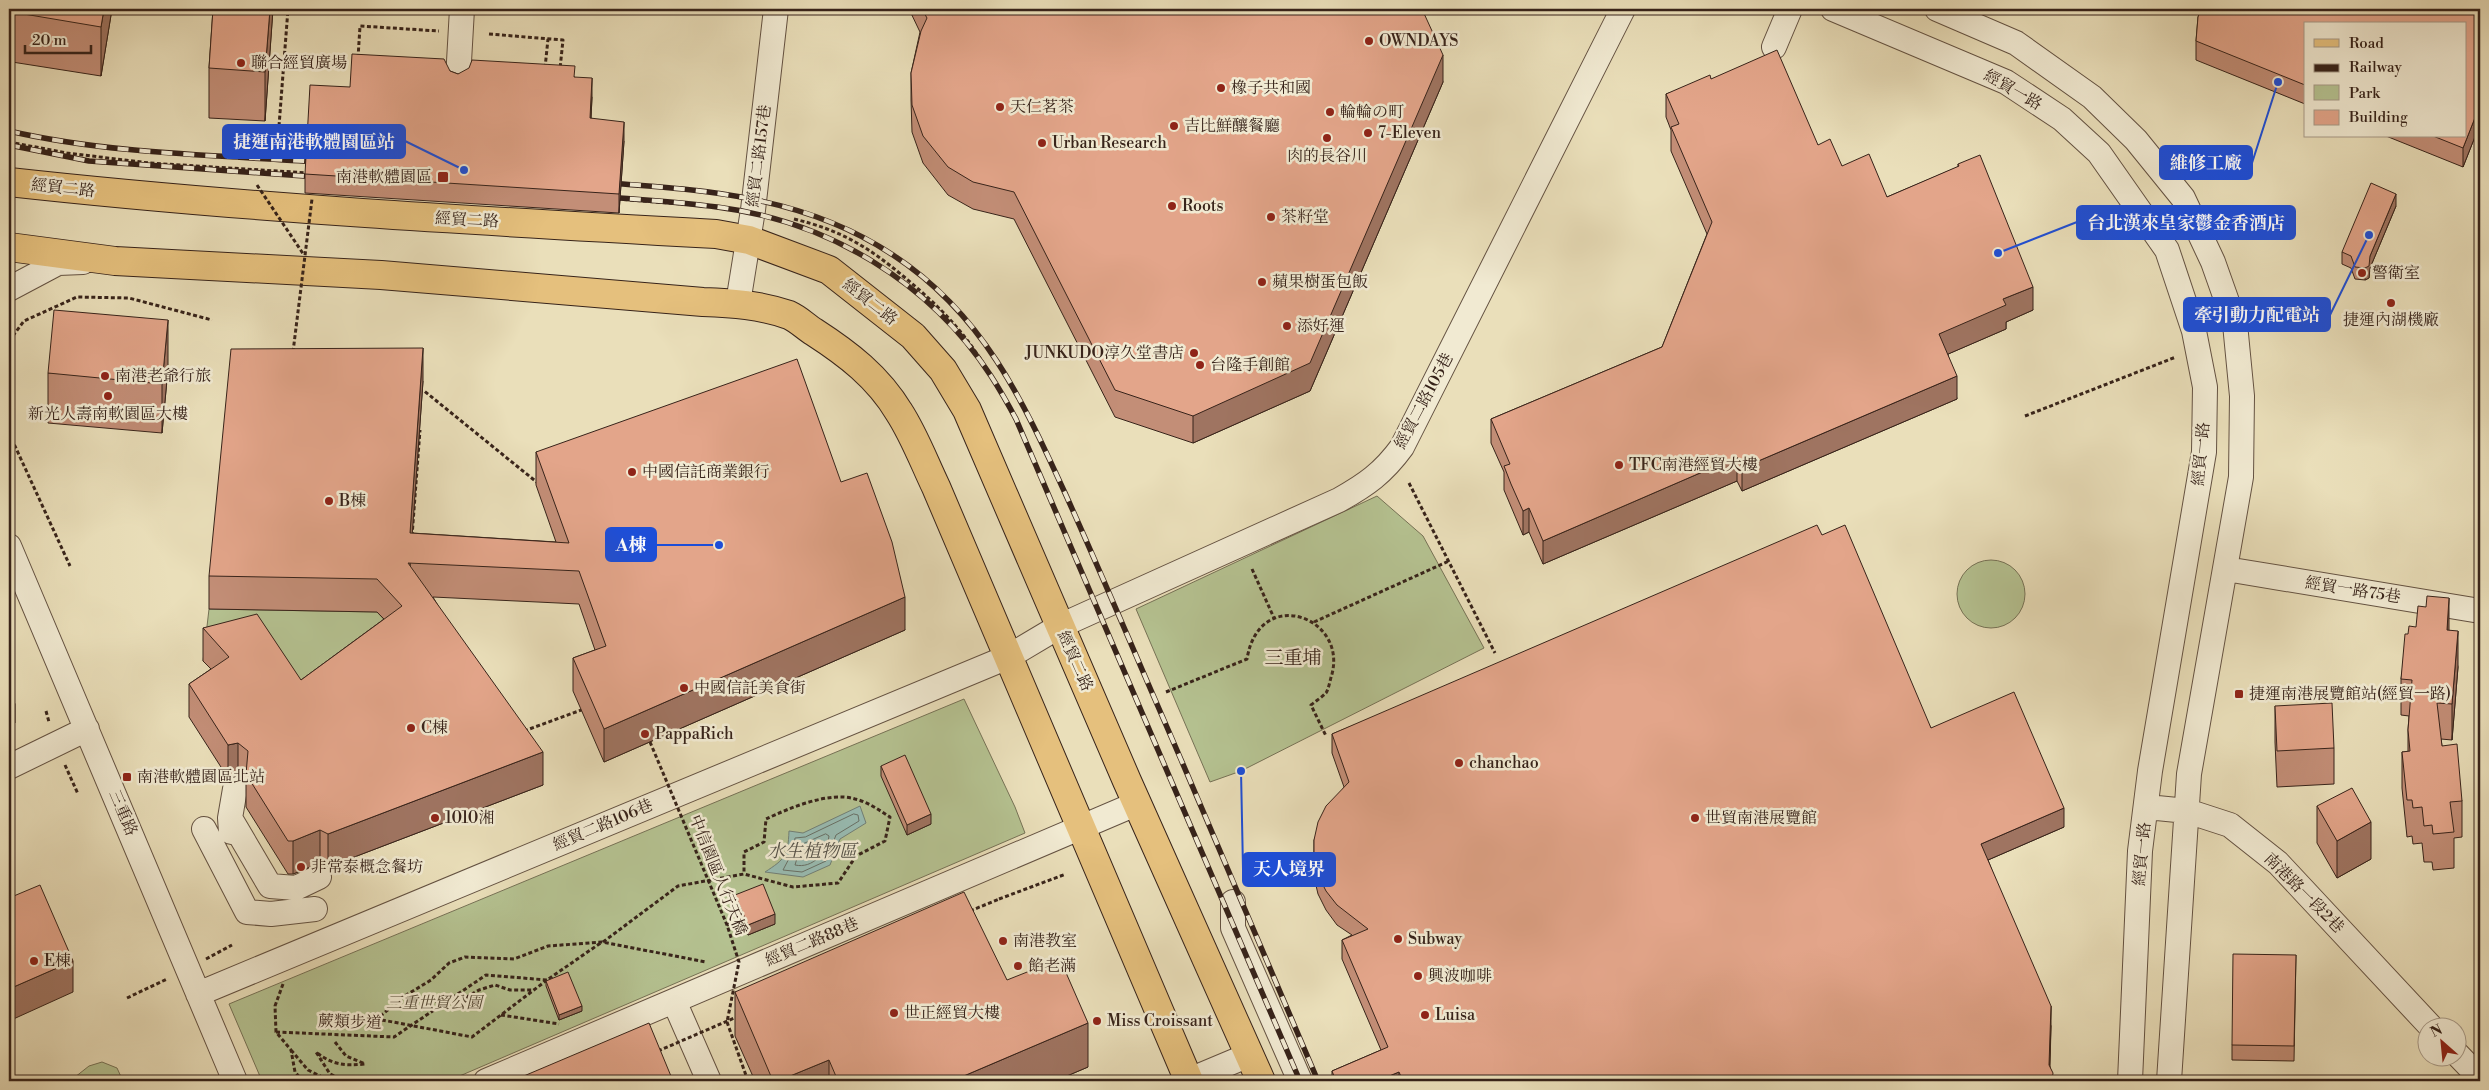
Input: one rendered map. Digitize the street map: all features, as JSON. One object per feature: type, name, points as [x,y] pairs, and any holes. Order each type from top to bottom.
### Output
[{"type":"main road","name":"經貿二路","points":[[9,182],[136,196],[452,213],[716,234],[749,240],[829,270],[913,336],[943,370],[967,410],[1060,626],[1261,1081]]},
{"type":"main road","points":[[9,247],[115,261],[381,275],[693,301],[738,303],[790,316],[861,365],[900,412],[936,487],[1188,1081]]},
{"type":"street","points":[[458,79],[462,9]]},
{"type":"street","name":"經貿二路157巷","points":[[738,303],[749,240],[776,9]]},
{"type":"street","name":"經貿二路105巷","points":[[1008,657],[1060,626],[1339,500],[1369,483],[1389,464],[1406,438],[1623,9]]},
{"type":"street","points":[[1774,47],[1790,9]]},
{"type":"street","name":"經貿一路","points":[[1833,9],[2006,82],[2062,119],[2099,153],[2167,250],[2194,331],[2205,388],[2204,452],[2150,771],[2140,850],[2130,1081]]},
{"type":"street","points":[[1937,9],[2016,43],[2092,97],[2136,140],[2183,198],[2213,262],[2235,324],[2242,396],[2241,477],[2190,774],[2168,1081]]},
{"type":"street","points":[[9,289],[58,263],[115,261]]},
{"type":"street","name":"三重路","points":[[9,546],[236,1081]]},
{"type":"street","name":"經貿一路75巷","points":[[2226,569],[2480,612]]},
{"type":"street","name":"經貿二路106巷","points":[[198,994],[1008,657]]},
{"type":"street","points":[[9,767],[87,729]]},
{"type":"street","points":[[235,789],[216,821],[232,886],[247,912],[275,904],[296,888],[319,877]]},
{"type":"street","name":"經貿二路88巷","points":[[486,1081],[1138,804]]},
{"type":"street","name":"南港路一段2巷","points":[[2146,807],[2188,811],[2230,825],[2278,863],[2423,1018]]},
{"type":"street","points":[[216,821],[233,856],[275,904],[315,908]]},
{"type":"street","points":[[216,821],[275,904]]},
{"type":"street","points":[[232,886],[233,856]]},
{"type":"street","points":[[1233,902],[1233,928],[1300,1081]]},
{"type":"street","points":[[674,1001],[708,1081]]},
{"type":"street","points":[[1188,1081],[1249,1055]]},
{"type":"street","points":[[2466,1063],[2480,1078]]},
{"type":"path","points":[[278,139],[288,9]]},
{"type":"path","points":[[358,62],[360,26],[445,32]]},
{"type":"path","points":[[489,34],[562,40],[560,74]]},
{"type":"path","points":[[545,74],[548,39]]},
{"type":"path","points":[[9,142],[67,153],[149,163],[313,174]]},
{"type":"path","points":[[257,185],[305,255]]},
{"type":"path","points":[[612,198],[721,207]]},
{"type":"path","points":[[293,354],[312,199]]},
{"type":"path","points":[[9,341],[24,321],[77,297],[129,298],[212,320]]},
{"type":"path","points":[[2025,416],[2177,357]]},
{"type":"path","points":[[413,390],[423,390],[537,485],[546,482]]},
{"type":"path","points":[[412,537],[420,430]]},
{"type":"path","points":[[9,433],[70,566]]},
{"type":"path","points":[[1409,483],[1495,654]]},
{"type":"path","points":[[1314,622],[1449,561]]},
{"type":"path","points":[[1252,569],[1274,618]]},
{"type":"path","points":[[1166,692],[1247,659],[1250,641],[1261,624],[1274,618],[1297,615],[1314,622],[1330,641],[1333,668],[1327,692],[1311,705],[1326,736]]},
{"type":"path","points":[[517,734],[586,708]]},
{"type":"path","name":"中信園區人行天橋","points":[[650,742],[727,926],[739,962],[727,1022]]},
{"type":"path","points":[[709,963],[602,942],[548,946],[514,959],[465,957],[449,963],[431,980],[403,997],[377,1019],[472,1037],[547,980],[602,942],[678,886],[744,874],[793,888],[838,882],[856,856],[885,840],[890,817],[854,798],[829,798],[789,808],[766,819],[764,842],[744,852],[744,874]]},
{"type":"path","points":[[962,914],[1066,874]]},
{"type":"path","points":[[727,926],[741,920]]},
{"type":"path","points":[[286,975],[275,1006],[276,1032],[308,1070],[330,1081]]},
{"type":"path","name":"蕨類步道","points":[[276,1032],[394,1037],[486,975],[547,980]]},
{"type":"path","points":[[403,997],[455,1004],[479,990],[495,985],[510,990],[534,990]]},
{"type":"path","points":[[660,1059],[656,1052],[744,1013]]},
{"type":"path","points":[[500,1015],[566,1025]]},
{"type":"path","points":[[727,1022],[748,1081]]},
{"type":"path","points":[[335,1042],[346,1056],[365,1064],[344,1066],[327,1061],[316,1052],[330,1074],[346,1081]]},
{"type":"path","points":[[291,1050],[295,1072],[302,1081]]},
{"type":"green space","points":[[1377,496],[1423,536],[1484,648],[1241,771],[1210,782],[1136,609]]},
{"type":"green space","points":[[1991,560],[2004,563],[2015,570],[2022,581],[2025,594],[2022,607],[2015,618],[2004,625],[1991,628],[1978,625],[1967,618],[1960,607],[1957,594],[1960,581],[1967,570],[1978,563]]},
{"type":"green space","points":[[209,609],[377,612],[402,639],[301,713],[257,648],[203,661]]},
{"type":"green space","name":"三重世貿公園","points":[[964,699],[1015,807],[1025,833],[448,1081],[262,1081],[229,1004]]},
{"type":"green space","points":[[102,1062],[117,1068],[123,1081],[70,1081],[89,1066]]},
{"type":"water","name":"水生植物區","points":[[860,806],[866,823],[840,839],[830,865],[803,877],[765,872],[777,864],[784,856],[788,846],[789,831],[803,833]]},
{"type":"building","points":[[12,9],[104,9],[101,27],[12,12]]},
{"type":"building","points":[[213,9],[270,9],[265,72],[209,68]]},
{"type":"building","points":[[922,9],[1422,9],[1443,55],[1310,363],[1193,416],[1115,390],[1014,192],[973,182],[948,167],[923,136],[912,105],[911,73],[921,31],[927,18]]},
{"type":"building","points":[[2201,9],[2480,9],[2480,105],[2463,148],[2438,138],[2466,138],[2466,22],[2304,22],[2304,85],[2196,41],[2198,17]]},
{"type":"building","points":[[1777,50],[1818,145],[1830,139],[1842,166],[1869,154],[1887,197],[1980,155],[2033,287],[2003,299],[2006,305],[1939,334],[1957,376],[1742,468],[1737,457],[1543,541],[1529,508],[1523,511],[1511,484],[1504,466],[1510,464],[1491,419],[1662,347],[1712,222],[1671,127],[1679,124],[1666,94],[1710,75],[1711,79]]},
{"type":"building","points":[[352,54],[444,59],[450,71],[458,74],[469,68],[472,60],[575,66],[574,77],[592,78],[590,118],[624,122],[619,194],[305,174],[310,85],[350,87]]},
{"type":"building","points":[[2371,183],[2396,194],[2370,256],[2369,266],[2365,268],[2355,267],[2351,256],[2342,252]]},
{"type":"building","points":[[54,310],[168,320],[162,384],[48,373]]},
{"type":"building","points":[[423,348],[410,533],[569,543],[536,452],[797,359],[841,482],[867,473],[892,542],[905,597],[604,729],[573,658],[606,646],[579,571],[408,563],[543,752],[328,834],[320,830],[293,841],[288,841],[246,774],[248,751],[238,743],[228,745],[189,684],[229,657],[203,628],[257,614],[301,680],[402,606],[377,579],[209,576],[231,349]]},
{"type":"building","name":"世貿南港展覽館","points":[[1817,525],[1822,535],[1845,525],[1931,728],[2014,692],[2064,808],[1981,844],[2051,1006],[2049,1065],[2053,1073],[2052,1081],[1403,1081],[1399,1072],[1377,1081],[1336,1081],[1332,1071],[1388,1047],[1342,940],[1368,929],[1337,905],[1326,891],[1318,875],[1314,858],[1314,840],[1318,822],[1326,806],[1349,782],[1332,734]]},
{"type":"building","points":[[2427,596],[2449,598],[2447,630],[2458,631],[2452,704],[2437,703],[2442,746],[2457,744],[2462,801],[2450,802],[2454,832],[2433,834],[2432,825],[2424,826],[2422,807],[2413,808],[2412,800],[2407,800],[2402,752],[2410,751],[2408,730],[2412,680],[2401,679],[2405,634],[2408,634],[2409,626],[2416,627],[2418,606],[2426,607]]},
{"type":"building","points":[[9,690],[15,704],[9,706]]},
{"type":"building","points":[[2332,703],[2334,748],[2277,751],[2275,706]]},
{"type":"building","points":[[905,755],[931,814],[907,825],[881,766]]},
{"type":"building","points":[[2352,788],[2371,822],[2337,841],[2317,806]]},
{"type":"building","points":[[763,884],[775,914],[748,925],[735,895]]},
{"type":"building","points":[[40,885],[73,961],[9,989],[9,898]]},
{"type":"building","name":"世正經貿大樓","points":[[964,892],[1007,980],[1060,959],[1088,1023],[952,1081],[838,1081],[829,1060],[778,1081],[773,1081],[735,992]]},
{"type":"building","points":[[2233,954],[2296,955],[2294,1046],[2232,1045]]},
{"type":"building","points":[[568,972],[582,1006],[559,1015],[546,981]]},
{"type":"building","points":[[649,1023],[673,1081],[512,1081]]},
{"type":"railway","points":[[9,131],[85,145],[163,153],[318,162]]},
{"type":"railway","points":[[9,145],[89,161],[318,177]]},
{"type":"railway","points":[[608,183],[683,189],[756,200],[826,220],[860,236],[893,255],[924,278],[952,304],[976,331],[997,361],[1033,424],[1065,493],[1318,1081]]},
{"type":"railway","points":[[608,197],[717,207],[758,214],[798,226],[836,242],[873,262],[907,285],[938,312],[966,342],[991,376],[1016,419],[1300,1081]]},
{"type":"place","name":"OWNDAYS","points":[[1369,41]]},
{"type":"place","name":"聯合經貿廣場","points":[[241,63]]},
{"type":"place","name":"維修工廠","points":[[2278,82]]},
{"type":"place","name":"橡子共和國","points":[[1221,88]]},
{"type":"place","name":"天仁茗茶","points":[[1000,107]]},
{"type":"place","name":"輪輪の町","points":[[1330,112]]},
{"type":"place","name":"吉比鮮釀餐廳","points":[[1174,126]]},
{"type":"place","name":"7-Eleven","points":[[1368,133]]},
{"type":"place","name":"肉的長谷川","points":[[1327,138]]},
{"type":"place","name":"Urban Research","points":[[1042,143]]},
{"type":"place","name":"捷運南港軟體園區站","points":[[464,170]]},
{"type":"place","name":"南港軟體園區","points":[[443,177]]},
{"type":"place","name":"Roots","points":[[1172,206]]},
{"type":"place","name":"茶籽堂","points":[[1271,217]]},
{"type":"place","name":"牽引動力配電站","points":[[2369,235]]},
{"type":"place","name":"台北漢來皇家鬱金香酒店","points":[[1998,253]]},
{"type":"place","name":"警衛室","points":[[2362,273]]},
{"type":"place","name":"蘋果樹蛋包飯","points":[[1262,282]]},
{"type":"place","name":"捷運內湖機廠","points":[[2391,303]]},
{"type":"place","name":"添好運","points":[[1287,326]]},
{"type":"place","name":"JUNKUDO淳久堂書店","points":[[1194,353]]},
{"type":"place","name":"台隆手創館","points":[[1200,365]]},
{"type":"place","name":"南港老爺行旅","points":[[105,376]]},
{"type":"place","name":"新光人壽南軟園區大樓","points":[[108,396]]},
{"type":"place","name":"TFC南港經貿大樓","points":[[1619,465]]},
{"type":"place","name":"中國信託商業銀行","points":[[632,472]]},
{"type":"place","name":"B棟","points":[[329,501]]},
{"type":"place","name":"A棟","points":[[719,545]]},
{"type":"place","name":"中國信託美食街","points":[[684,688]]},
{"type":"place","name":"捷運南港展覽館站(經貿一路)","points":[[2239,694]]},
{"type":"place","name":"C棟","points":[[411,728]]},
{"type":"place","name":"PappaRich","points":[[645,734]]},
{"type":"place","name":"chanchao","points":[[1459,763]]},
{"type":"place","name":"天人境界","points":[[1241,771]]},
{"type":"place","name":"南港軟體園區北站","points":[[127,777]]},
{"type":"place","name":"1010湘","points":[[435,818]]},
{"type":"place","name":"世貿南港展覽館","points":[[1695,818]]},
{"type":"place","name":"非常泰概念餐坊","points":[[301,867]]},
{"type":"place","name":"Subway","points":[[1398,939]]},
{"type":"place","name":"南港教室","points":[[1003,941]]},
{"type":"place","name":"E棟","points":[[34,961]]},
{"type":"place","name":"餡老滿","points":[[1018,966]]},
{"type":"place","name":"興波咖啡","points":[[1418,976]]},
{"type":"place","name":"世正經貿大樓","points":[[894,1013]]},
{"type":"place","name":"Luisa","points":[[1425,1015]]},
{"type":"place","name":"Miss Croissant","points":[[1097,1021]]},
{"type":"district","name":"三重埔","points":[[1293,658]]}]
